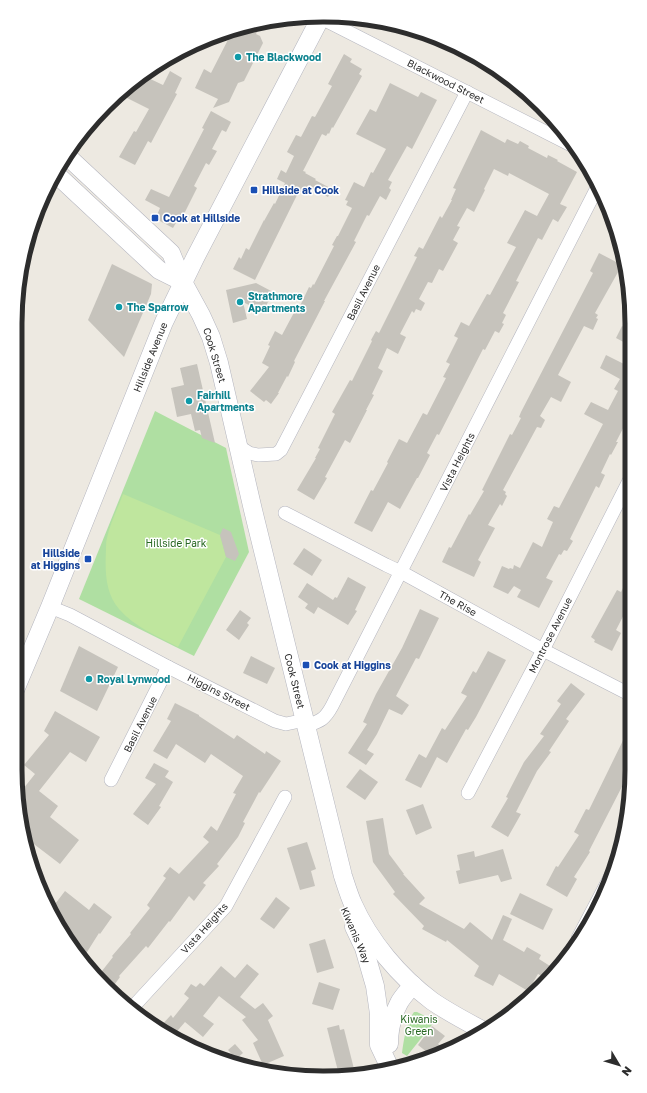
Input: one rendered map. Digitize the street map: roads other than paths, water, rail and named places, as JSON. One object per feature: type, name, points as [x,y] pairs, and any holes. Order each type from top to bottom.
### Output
[{"type":"main road","name":"Hillside Avenue","points":[[22,673],[164,322],[183,282],[317,22]]},
{"type":"main road","name":"Cook Street","points":[[71,159],[171,253],[183,282],[211,337],[219,363],[343,876],[353,904],[368,932],[385,957],[413,986],[454,1015],[478,1028]]},
{"type":"main road","points":[[60,177],[159,270],[183,282]]},
{"type":"main road","name":"Kiwanis Way","points":[[343,876],[338,892],[364,948],[371,969],[379,1014],[379,1045],[387,1064]]},
{"type":"main road","name":"Kiwanis Way","points":[[388,1064],[389,1035],[392,1018],[399,1002],[413,986]]},
{"type":"street","name":"Blackwood Street","points":[[332,22],[564,141]]},
{"type":"street","name":"Basil Avenue","points":[[238,446],[249,453],[258,455],[276,454],[281,450],[467,92]]},
{"type":"street","name":"Vista Heights","points":[[305,723],[319,722],[326,716],[595,192]]},
{"type":"street","name":"Montrose Avenue","points":[[468,793],[625,489]]},
{"type":"street","name":"The Rise","points":[[285,513],[386,566],[401,572],[543,650],[625,692]]},
{"type":"street","name":"Higgins Street","points":[[50,607],[70,615],[275,721],[286,724],[305,723]]},
{"type":"street","name":"Basil Avenue","points":[[111,780],[168,667]]},
{"type":"street","name":"Vista Heights","points":[[135,1005],[226,906],[285,797]]},
{"type":"place","name":"The Blackwood","points":[[238,57]]},
{"type":"place","name":"Hillside at Cook","points":[[254,190]]},
{"type":"place","name":"Cook at Hillside","points":[[155,218]]},
{"type":"place","name":"Strathmore Apartments","points":[[240,302]]},
{"type":"place","name":"The Sparrow","points":[[119,307]]},
{"type":"place","name":"Fairhill Apartments","points":[[189,401]]},
{"type":"place","name":"Hillside at Higgins","points":[[88,559]]},
{"type":"place","name":"Cook at Higgins","points":[[306,665]]},
{"type":"place","name":"Royal Lynwood","points":[[89,679]]},
{"type":"park label","name":"Hillside Park","points":[[176,543]]},
{"type":"park label","name":"Kiwanis Green","points":[[419,1024]]}]
